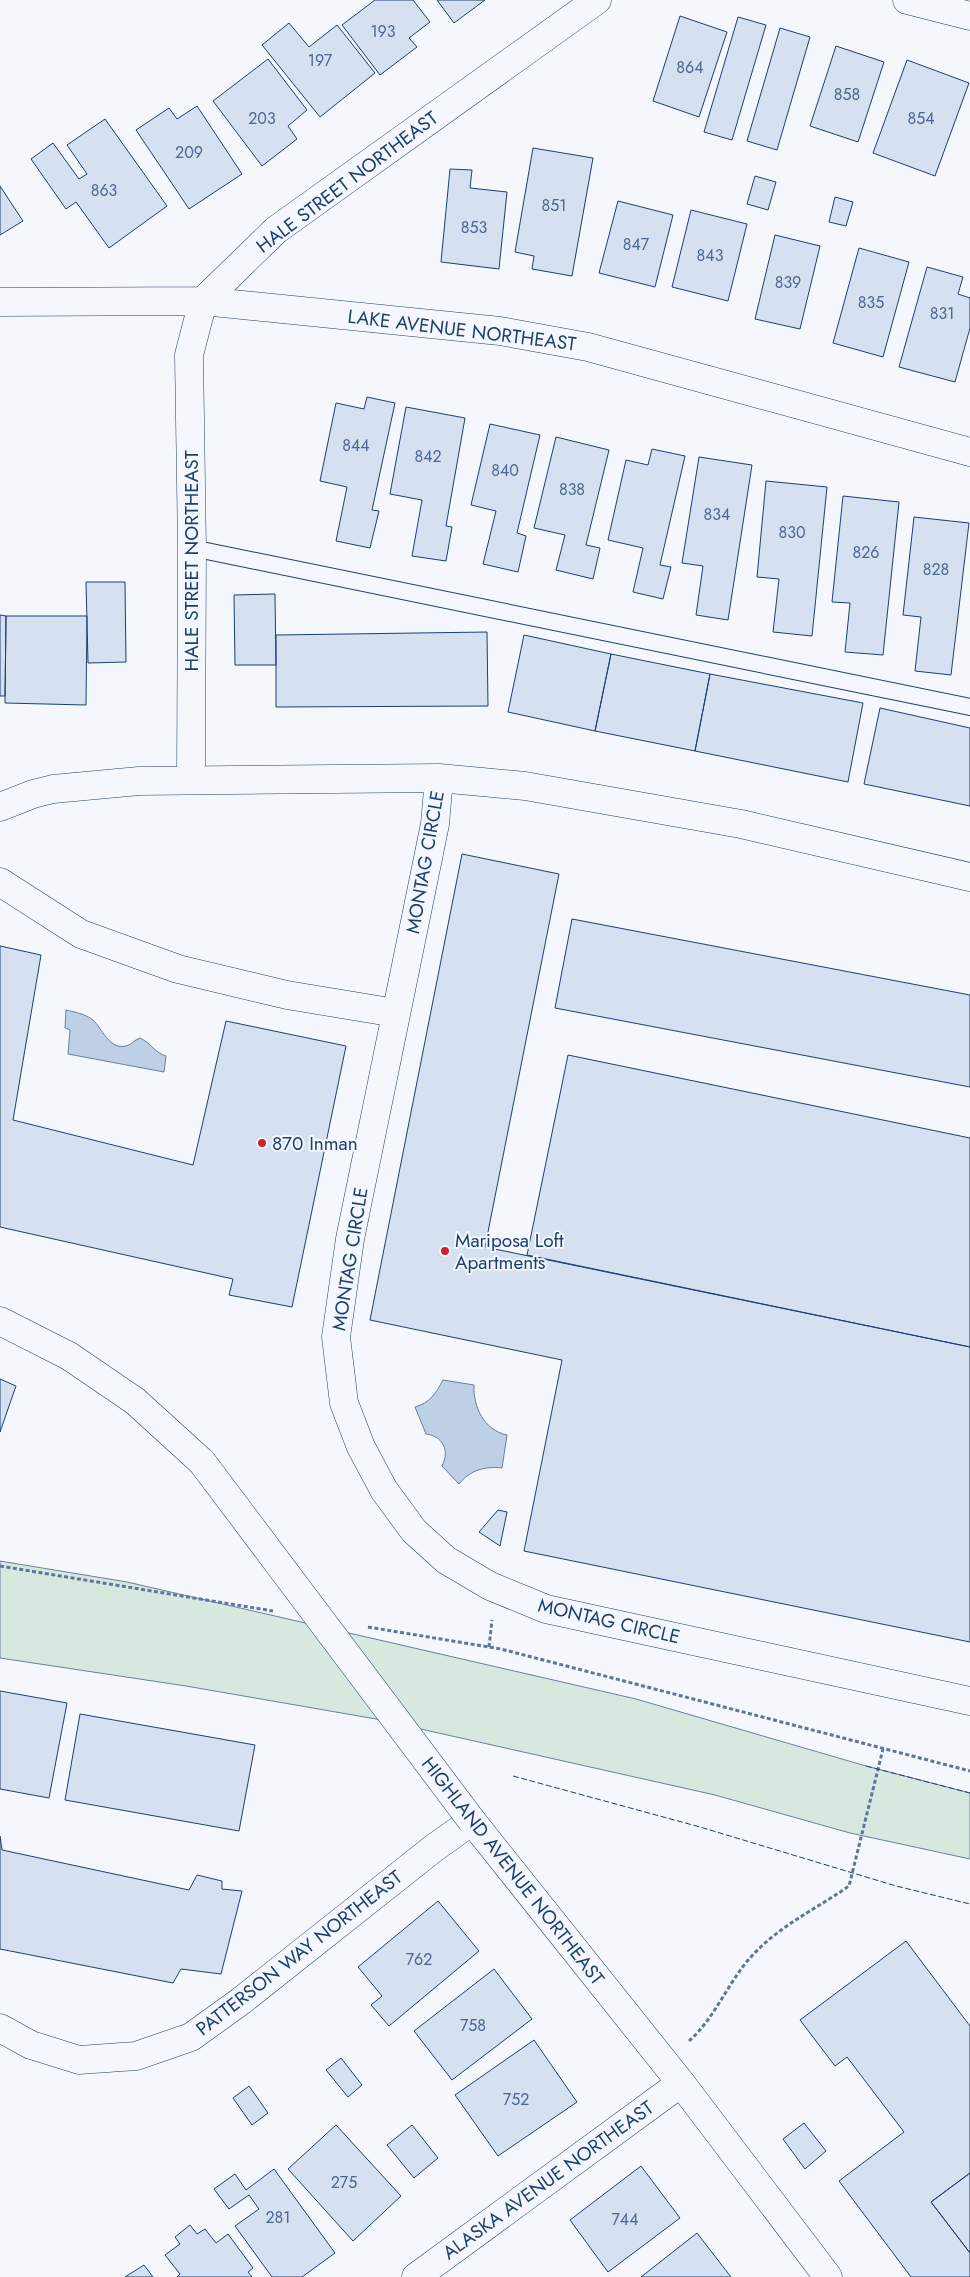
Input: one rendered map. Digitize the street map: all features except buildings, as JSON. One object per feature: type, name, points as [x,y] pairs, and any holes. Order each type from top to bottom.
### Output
[{"type":"street","name":"HALE STREET NORTHEAST","points":[[191,780],[192,548],[189,355],[203,301],[276,230],[597,0]]},
{"type":"street","points":[[907,0],[970,16]]},
{"type":"street","name":"LAKE AVENUE NORTHEAST","points":[[0,302],[203,301],[500,331],[588,347],[970,452]]},
{"type":"street","points":[[0,807],[32,794],[75,785],[138,781],[439,778],[525,786],[741,824],[970,877]]},
{"type":"street","name":"MONTAG CIRCLE","points":[[439,778],[435,824],[350,1239],[336,1337],[344,1403],[361,1447],[384,1490],[414,1531],[446,1560],[490,1586],[546,1609],[970,1701]]},
{"type":"street","points":[[0,882],[81,934],[178,969],[287,995],[396,1013]]},
{"type":"street","name":"HIGHLAND AVENUE NORTHEAST","points":[[0,1321],[69,1356],[136,1401],[202,1462],[472,1821],[681,2083],[828,2277]]},
{"type":"street","name":"PATTERSON WAY NORTHEAST","points":[[0,2028],[32,2045],[79,2060],[136,2056],[191,2037],[241,2001],[434,1848],[472,1821]]},
{"type":"street","name":"ALASKA AVENUE NORTHEAST","points":[[416,2277],[681,2083]]},
{"type":"lane","points":[[192,548],[970,707]]},
{"type":"path","points":[[0,1566],[282,1613]]},
{"type":"path","points":[[361,1626],[501,1649],[970,1771]]},
{"type":"path","points":[[687,2043],[701,2031],[750,1957],[783,1928],[849,1886],[883,1749]]},
{"type":"shaded area","points":[[0,1561],[127,1582],[636,1699],[866,1766],[970,1793],[970,1859],[850,1833],[715,1795],[376,1719],[186,1686],[0,1658]]},
{"type":"water","points":[[66,1010],[93,1020],[106,1038],[115,1045],[126,1046],[140,1038],[144,1040],[159,1053],[166,1056],[164,1072],[68,1054],[70,1030],[65,1028]]},
{"type":"water","points":[[443,1380],[474,1385],[475,1401],[486,1423],[507,1435],[502,1468],[478,1470],[468,1475],[459,1484],[442,1466],[445,1455],[443,1445],[437,1438],[426,1434],[415,1407],[425,1403],[432,1397]]},
{"type":"fence","points":[[866,1766],[970,1793]]},
{"type":"fence","points":[[513,1776],[700,1827],[896,1886],[970,1904]]},
{"type":"place","name":"870 Inman","points":[[262,1143]]},
{"type":"place","name":"Mariposa Loft Apartments","points":[[445,1251]]}]
